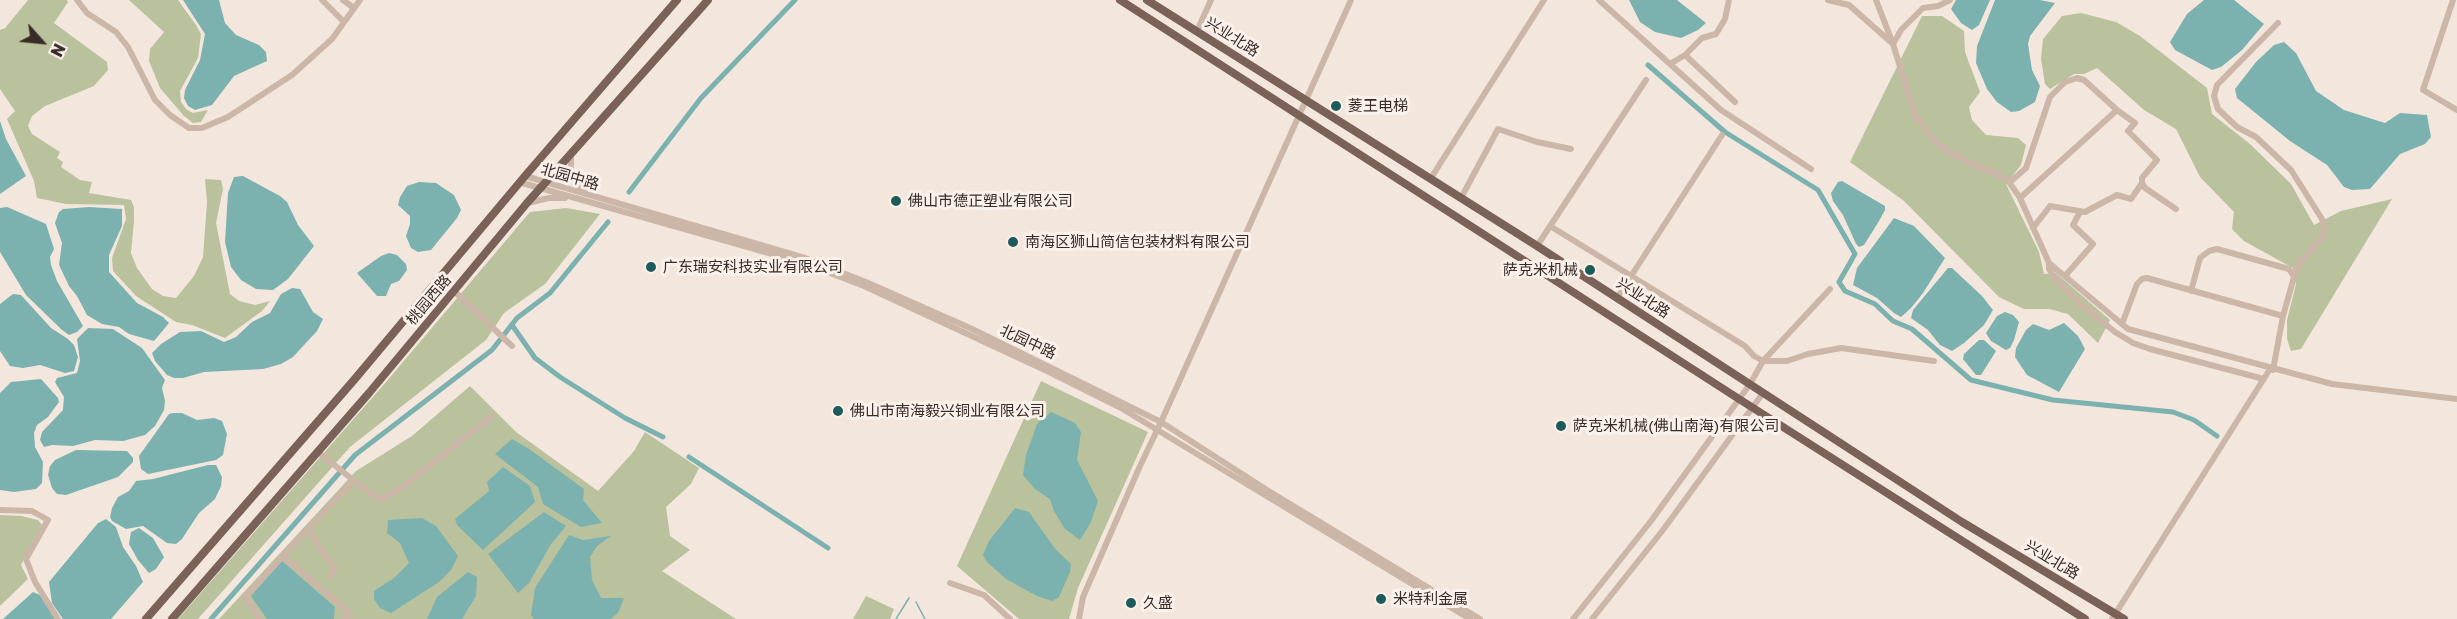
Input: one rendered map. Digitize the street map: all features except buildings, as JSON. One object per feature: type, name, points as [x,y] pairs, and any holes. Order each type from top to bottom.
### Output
[{"type":"main road","name":"桃园西路","points":[[146,619],[354,380],[522,179],[677,0]]},
{"type":"main road","name":"桃园西路","points":[[172,619],[318,452],[527,203],[708,0]]},
{"type":"main road","name":"兴业北路","points":[[1120,0],[2085,619]]},
{"type":"main road","name":"兴业北路","points":[[1147,0],[1431,178],[1962,522],[2114,616],[2124,619]]},
{"type":"street","points":[[77,0],[87,13],[116,32],[128,47],[156,100],[170,116],[189,128],[202,128],[228,117],[292,75],[332,39],[360,0]]},
{"type":"street","points":[[322,0],[344,22]]},
{"type":"street","points":[[343,0],[354,8]]},
{"type":"street","points":[[1197,31],[1211,0]]},
{"type":"street","points":[[1079,619],[1083,597],[1351,0]]},
{"type":"street","points":[[1431,178],[1544,0]]},
{"type":"street","points":[[1670,64],[1685,55],[1702,38],[1716,34],[1725,19],[1729,0]]},
{"type":"street","points":[[1828,0],[1849,6],[1893,44]]},
{"type":"street","points":[[1876,0],[1893,44],[1915,115],[1932,138],[1943,148],[1964,160],[2000,174],[2010,183],[2020,198],[2049,263],[2049,269],[2078,302],[2115,332],[2133,343],[2264,379]]},
{"type":"street","points":[[1893,44],[1901,30],[1923,8],[1938,6],[1950,0]]},
{"type":"street","points":[[2453,0],[2423,90],[2457,110]]},
{"type":"street","points":[[1602,1],[1721,110],[1811,170]]},
{"type":"street","points":[[2114,616],[2271,369],[2298,265],[2322,238],[2324,229],[2322,219],[2291,170],[2256,137],[2237,127],[2218,109],[2214,96],[2217,85],[2277,23]]},
{"type":"street","points":[[1685,55],[1735,102]]},
{"type":"street","points":[[2010,183],[2026,168],[2050,97],[2065,82],[2077,78],[2084,80],[2135,123],[2128,131],[2157,160],[2142,178],[2142,183],[2131,199],[2117,195],[2080,212],[2050,206],[2033,228]]},
{"type":"street","points":[[1537,246],[1646,80]]},
{"type":"street","points":[[2020,198],[2117,110]]},
{"type":"street","points":[[1461,198],[1498,129],[1537,142],[1571,149]]},
{"type":"street","points":[[1617,298],[1722,135]]},
{"type":"street","points":[[571,154],[575,183],[586,194]]},
{"type":"street","name":"北园中路","points":[[522,179],[586,194],[805,258],[839,270],[1032,357],[1161,422],[1267,490],[1480,619]]},
{"type":"street","points":[[2142,183],[2145,188],[2176,209]]},
{"type":"street","name":"北园中路","points":[[543,185],[573,197],[804,263],[837,275],[1047,371],[1158,429],[1470,619]]},
{"type":"street","points":[[527,203],[549,198],[573,197]]},
{"type":"street","points":[[2065,276],[2093,244],[2073,225],[2080,212]]},
{"type":"street","points":[[1550,226],[1744,346],[1763,361],[1787,361],[1808,354],[1841,348],[1934,361]]},
{"type":"street","points":[[2191,291],[2200,258],[2209,251],[2217,249],[2289,269],[2294,277]]},
{"type":"street","points":[[2049,263],[2128,329],[2332,384],[2457,399]]},
{"type":"street","points":[[2122,324],[2137,285],[2142,279],[2283,316]]},
{"type":"street","points":[[1573,619],[1651,520],[1750,384],[1763,361],[1830,289]]},
{"type":"street","points":[[454,291],[512,346]]},
{"type":"street","points":[[1592,619],[1663,530],[1763,393]]},
{"type":"street","points":[[318,452],[372,495],[383,499],[405,485],[492,416]]},
{"type":"street","points":[[260,619],[245,597],[353,481]]},
{"type":"street","points":[[0,510],[32,511],[48,520],[26,558],[34,582],[58,619]]},
{"type":"street","points":[[308,529],[335,570],[330,577]]},
{"type":"street","points":[[283,556],[351,614],[344,619]]},
{"type":"street","points":[[950,582],[984,595],[1010,619]]},
{"type":"green space","points":[[28,0],[67,0],[68,2],[54,23],[107,62],[108,70],[94,86],[45,106],[32,116],[28,126],[32,134],[60,152],[57,158],[63,162],[61,167],[80,180],[92,182],[89,193],[131,200],[134,207],[134,221],[131,253],[137,268],[152,289],[163,296],[176,298],[194,276],[203,257],[207,202],[205,179],[221,180],[223,189],[216,223],[230,294],[239,301],[255,305],[270,301],[262,311],[225,338],[192,325],[176,322],[136,296],[113,271],[112,258],[126,219],[124,205],[66,204],[37,198],[34,181],[7,119],[15,111],[0,89],[0,30],[5,28]]},
{"type":"green space","points":[[129,0],[178,0],[196,25],[201,34],[198,58],[180,91],[181,102],[186,109],[193,113],[208,110],[201,122],[193,123],[184,116],[160,88],[149,61],[150,49],[164,32]]},
{"type":"green space","points":[[2081,13],[2116,22],[2140,36],[2207,88],[2212,114],[2250,144],[2291,184],[2314,225],[2341,211],[2392,199],[2301,349],[2291,351],[2287,339],[2287,320],[2296,284],[2293,268],[2244,241],[2232,229],[2234,212],[2200,177],[2176,129],[2144,110],[2097,68],[2084,74],[2074,74],[2050,89],[2045,84],[2041,59],[2043,39],[2062,16]]},
{"type":"green space","points":[[1922,16],[1942,16],[1964,31],[1965,52],[1980,92],[1969,107],[1972,120],[1986,135],[2018,138],[2026,145],[2021,165],[2006,184],[2039,252],[2044,274],[2056,273],[2110,320],[2098,343],[2068,314],[2049,309],[2024,309],[1999,297],[1904,201],[1850,162]]},
{"type":"green space","points":[[566,208],[600,214],[545,284],[504,313],[486,340],[350,447],[198,619],[178,619],[386,382],[530,212]]},
{"type":"green space","points":[[1041,381],[1148,432],[1078,588],[1069,619],[1019,619],[957,566]]},
{"type":"green space","points":[[470,386],[516,432],[598,491],[634,451],[645,432],[699,468],[691,484],[666,507],[670,536],[690,550],[662,571],[736,619],[219,619],[356,471],[412,436]]},
{"type":"green space","points":[[0,515],[38,520],[42,525],[21,565],[28,579],[0,606]]},
{"type":"green space","points":[[866,596],[894,609],[890,619],[853,619]]},
{"type":"water","points":[[183,0],[219,0],[225,23],[236,35],[259,45],[266,52],[267,61],[234,76],[212,105],[195,110],[188,106],[184,98],[185,90],[200,60],[205,34]]},
{"type":"water","points":[[1629,0],[1677,0],[1706,23],[1698,30],[1681,38],[1655,32],[1640,22]]},
{"type":"water","points":[[1956,0],[1990,0],[1979,25],[1972,30],[1961,23],[1951,9]]},
{"type":"water","points":[[1995,0],[2040,0],[2055,3],[2030,36],[2028,44],[2032,70],[2040,86],[2035,102],[2019,111],[2011,112],[1997,102],[1987,89],[1976,63],[1977,46]]},
{"type":"water","points":[[2204,0],[2234,0],[2264,24],[2242,50],[2221,67],[2212,70],[2175,50],[2170,42],[2187,14]]},
{"type":"water","points":[[2284,42],[2296,53],[2316,91],[2344,110],[2385,123],[2400,113],[2427,115],[2431,137],[2425,144],[2400,154],[2370,189],[2352,190],[2344,187],[2327,165],[2290,141],[2237,98],[2235,89],[2256,62],[2274,45]]},
{"type":"water","points":[[0,121],[6,139],[26,176],[0,194]]},
{"type":"water","points":[[243,176],[287,202],[298,225],[314,246],[288,279],[273,290],[256,289],[241,280],[231,267],[225,242],[228,193],[234,177]]},
{"type":"water","points":[[1842,181],[1885,206],[1885,210],[1864,245],[1859,247],[1843,215],[1833,201],[1831,193],[1838,182]]},
{"type":"water","points":[[419,182],[436,183],[454,195],[461,210],[431,250],[418,252],[411,248],[406,236],[410,216],[398,205],[407,186]]},
{"type":"water","points":[[7,207],[46,224],[54,249],[50,257],[51,265],[57,281],[83,326],[77,332],[69,335],[62,330],[26,295],[0,252],[0,208]]},
{"type":"water","points":[[89,207],[122,209],[122,226],[109,255],[109,272],[137,303],[163,317],[169,323],[154,341],[129,334],[119,327],[102,324],[87,315],[69,286],[59,265],[62,243],[55,223],[59,212],[63,209]]},
{"type":"water","points":[[1894,218],[1914,226],[1945,258],[1923,293],[1901,317],[1877,298],[1853,285],[1857,268]]},
{"type":"water","points":[[389,253],[397,255],[406,264],[407,270],[399,281],[391,284],[386,296],[377,296],[357,273]]},
{"type":"water","points":[[1948,268],[1952,268],[1982,296],[1993,310],[1984,325],[1952,351],[1940,345],[1928,330],[1911,318],[1913,310]]},
{"type":"water","points":[[292,288],[300,289],[313,312],[323,319],[317,331],[293,357],[281,364],[263,369],[204,372],[174,378],[167,375],[155,361],[152,353],[161,344],[180,332],[201,331],[224,342],[236,337],[252,322],[270,313],[281,294]]},
{"type":"water","points":[[13,294],[21,295],[51,328],[74,345],[78,357],[74,371],[65,373],[40,365],[23,368],[10,366],[0,351],[0,304]]},
{"type":"water","points":[[2005,312],[2013,315],[2019,322],[2014,340],[2010,348],[2006,350],[1991,341],[1986,333],[1997,316]]},
{"type":"water","points":[[2064,323],[2078,336],[2085,349],[2059,392],[2027,375],[2015,357],[2016,348],[2026,330],[2033,324],[2049,330]]},
{"type":"water","points":[[88,328],[113,329],[142,348],[165,380],[162,388],[165,401],[164,410],[155,426],[145,435],[123,441],[95,440],[73,446],[44,447],[40,440],[42,432],[63,410],[64,397],[55,382],[57,378],[77,373],[80,361],[77,339]]},
{"type":"water","points":[[1979,340],[1984,340],[1996,351],[1981,375],[1976,375],[1963,359],[1964,354]]},
{"type":"water","points":[[41,379],[59,402],[48,417],[37,425],[34,433],[35,447],[43,462],[42,483],[36,489],[14,492],[0,490],[0,393],[11,382]]},
{"type":"water","points":[[1051,412],[1075,423],[1081,432],[1077,460],[1098,501],[1091,522],[1080,540],[1065,529],[1050,499],[1035,489],[1023,475],[1026,455],[1037,424]]},
{"type":"water","points":[[182,413],[197,420],[214,418],[222,421],[227,434],[223,455],[216,460],[148,474],[141,469],[139,456],[169,414]]},
{"type":"water","points":[[512,439],[584,489],[583,500],[602,523],[581,527],[543,504],[538,487],[495,454]]},
{"type":"water","points":[[76,450],[127,451],[133,458],[133,462],[118,477],[66,495],[57,494],[52,488],[48,475],[50,466],[55,460]]},
{"type":"water","points":[[216,465],[222,477],[221,486],[215,499],[199,513],[182,539],[176,544],[167,543],[143,526],[126,529],[112,521],[110,517],[112,508],[118,497],[129,491],[136,481]]},
{"type":"water","points":[[503,467],[530,486],[535,502],[483,550],[457,525],[455,519],[489,491],[487,482]]},
{"type":"water","points":[[1015,508],[1029,512],[1056,550],[1071,564],[1059,597],[1052,601],[1037,596],[1006,579],[987,562],[983,555],[989,541]]},
{"type":"water","points":[[544,512],[566,526],[551,544],[529,583],[518,593],[488,554]]},
{"type":"water","points":[[422,518],[436,526],[458,556],[451,570],[439,582],[391,613],[380,608],[374,599],[374,591],[394,578],[409,563],[400,543],[387,533],[388,520]]},
{"type":"water","points":[[106,519],[116,527],[123,547],[136,566],[143,582],[111,619],[63,619],[52,603],[49,582],[98,523]]},
{"type":"water","points":[[139,528],[153,538],[164,557],[156,569],[149,573],[129,544],[131,532]]},
{"type":"water","points":[[569,535],[583,540],[611,536],[597,546],[590,557],[592,580],[601,598],[624,598],[618,613],[610,619],[534,619],[531,615],[535,588]]},
{"type":"water","points":[[282,561],[335,607],[334,619],[267,619],[251,596]]},
{"type":"water","points":[[468,572],[477,577],[476,596],[462,619],[427,619],[437,597]]},
{"type":"water","points":[[33,592],[40,595],[55,619],[3,619]]},
{"type":"waterway","points":[[629,192],[701,98],[795,0]]},
{"type":"waterway","points":[[1648,65],[1725,132],[1818,190],[1855,254],[1839,282],[1845,291],[1875,304],[1893,321],[1912,329],[1971,380],[2053,400],[2173,412],[2194,420],[2217,436]]},
{"type":"waterway","points":[[211,619],[355,455],[492,350],[517,318],[550,293],[608,222]]},
{"type":"waterway","points":[[512,325],[535,358],[560,377],[625,418],[663,437]]},
{"type":"waterway","points":[[689,457],[828,548]]},
{"type":"waterway","points":[[896,619],[909,598]]},
{"type":"waterway","points":[[916,602],[925,619]]},
{"type":"place","name":"菱王电梯","points":[[1336,106]]},
{"type":"place","name":"佛山市德正塑业有限公司","points":[[896,201]]},
{"type":"place","name":"南海区狮山简信包装材料有限公司","points":[[1013,242]]},
{"type":"place","name":"广东瑞安科技实业有限公司","points":[[651,267]]},
{"type":"place","name":"萨克米机械","points":[[1590,270]]},
{"type":"place","name":"佛山市南海毅兴铜业有限公司","points":[[838,411]]},
{"type":"place","name":"萨克米机械(佛山南海)有限公司","points":[[1561,426]]},
{"type":"place","name":"米特利金属","points":[[1381,599]]},
{"type":"place","name":"久盛","points":[[1131,603]]}]
